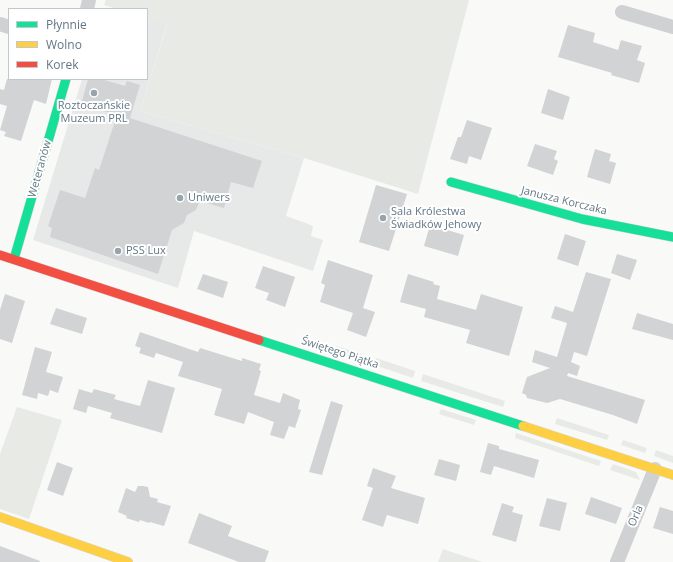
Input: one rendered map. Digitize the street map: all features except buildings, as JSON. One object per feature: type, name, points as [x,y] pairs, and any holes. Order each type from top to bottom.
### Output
[{"type":"street","points":[[622,12],[673,27]]},
{"type":"street","name":"Weteranów","points":[[14,259],[66,80]]},
{"type":"street","name":"Janusza Korczaka","points":[[452,182],[569,216],[673,237]]},
{"type":"street","name":"Świętego Piątka","points":[[0,255],[673,475]]},
{"type":"street","name":"Orla","points":[[617,562],[655,469]]},
{"type":"street","points":[[0,517],[128,562]]},
{"type":"shaded area","points":[[106,0],[469,0],[418,194],[304,158],[140,111],[167,25],[148,18],[148,8],[114,8],[104,5]]},
{"type":"shaded area","points":[[148,18],[167,24],[140,111],[304,158],[286,216],[313,226],[311,236],[323,240],[313,271],[194,231],[178,288],[33,240],[82,80],[148,80]]},
{"type":"shaded area","points":[[336,346],[362,354],[359,360],[337,353],[335,350]]},
{"type":"shaded area","points":[[376,358],[415,371],[413,378],[374,365]]},
{"type":"shaded area","points":[[423,374],[505,401],[503,407],[421,381]]},
{"type":"shaded area","points":[[17,407],[62,420],[29,519],[0,509],[0,454]]},
{"type":"shaded area","points":[[441,409],[476,420],[474,425],[439,414]]},
{"type":"shaded area","points":[[557,418],[609,435],[607,440],[555,424]]},
{"type":"shaded area","points":[[516,433],[601,461],[599,466],[515,438]]},
{"type":"shaded area","points":[[623,440],[647,448],[645,453],[621,445]]},
{"type":"shaded area","points":[[656,450],[673,456],[673,463],[654,456]]},
{"type":"shaded area","points":[[613,464],[636,472],[640,480],[610,470]]},
{"type":"shaded area","points":[[443,549],[467,557],[483,562],[438,562]]},
{"type":"traffic: fast","points":[[14,259],[66,80]]},
{"type":"traffic: fast","points":[[451,182],[582,219],[673,237]]},
{"type":"traffic: fast","points":[[259,340],[523,426]]},
{"type":"traffic: slow","points":[[523,426],[673,475]]},
{"type":"traffic: slow","points":[[0,517],[128,562]]},
{"type":"traffic: jam","points":[[0,255],[259,340]]},
{"type":"place","name":"Roztoczańskie Muzeum PRL","points":[[94,93]]},
{"type":"place","name":"Uniwers","points":[[180,198]]},
{"type":"place","name":"Sala Królestwa Świadków Jehowy","points":[[383,218]]},
{"type":"place","name":"PSS Lux","points":[[118,251]]}]
